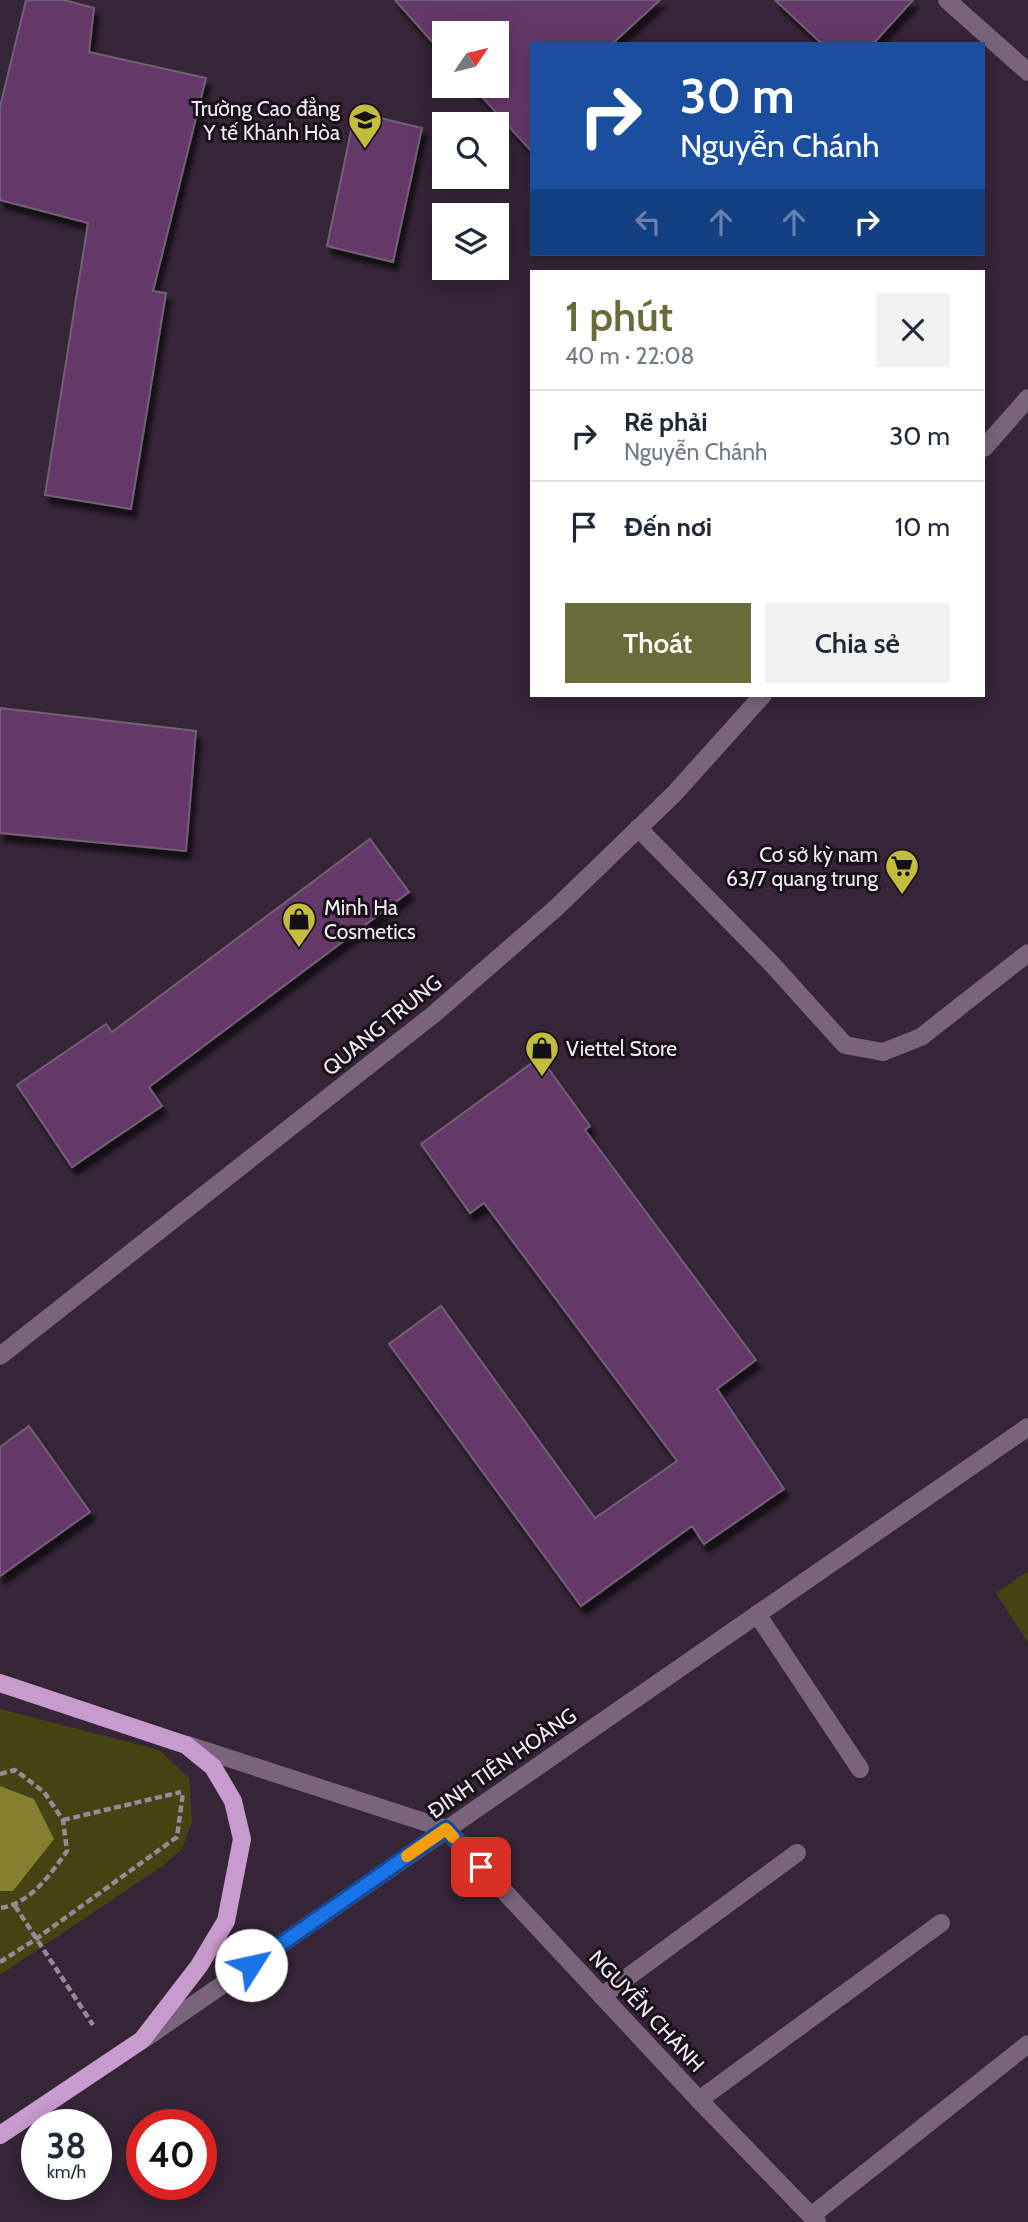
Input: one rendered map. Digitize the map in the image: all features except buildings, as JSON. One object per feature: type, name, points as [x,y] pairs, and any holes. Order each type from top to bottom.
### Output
[{"type":"main road","points":[[0,1683],[186,1745],[213,1767],[233,1801],[242,1839],[226,1922],[199,1966],[142,2040]]},
{"type":"main road","name":"ĐINH TIÊN HOÀNG","points":[[0,2135],[142,2040]]},
{"type":"street","points":[[947,0],[1028,72]]},
{"type":"street","points":[[985,447],[1028,398]]},
{"type":"street","name":"QUANG TRUNG","points":[[0,1356],[434,1014],[556,908],[674,794],[761,697]]},
{"type":"street","points":[[638,828],[770,962],[845,1045],[883,1052],[921,1037],[1028,953]]},
{"type":"street","name":"ĐINH TIÊN HOÀNG","points":[[142,2040],[1028,1427]]},
{"type":"street","points":[[757,1614],[860,1769]]},
{"type":"street","points":[[186,1745],[446,1829]]},
{"type":"street","name":"NGUYỄN CHÁNH","points":[[446,1829],[814,2219]]},
{"type":"street","points":[[602,1996],[797,1853]]},
{"type":"street","points":[[699,2100],[941,1923]]},
{"type":"street","points":[[814,2219],[1028,2044]]},
{"type":"path","points":[[0,1774],[15,1770],[44,1793],[63,1820],[67,1852],[45,1881],[15,1906],[0,1908]]},
{"type":"path","points":[[175,1783],[183,1791]]},
{"type":"path","points":[[63,1820],[183,1791]]},
{"type":"path","points":[[0,1962],[177,1837],[183,1791]]},
{"type":"path","points":[[15,1906],[114,2057]]},
{"type":"shaded area","points":[[1028,1571],[1028,1643],[996,1593]]},
{"type":"shaded area","points":[[0,1709],[159,1750],[189,1778],[192,1822],[182,1849],[164,1865],[0,1975],[0,1891],[13,1891],[34,1799],[0,1786]]},
{"type":"shaded area","points":[[0,1786],[34,1799],[54,1839],[13,1891],[0,1891]]},
{"type":"slow traffic","points":[[407,1856],[446,1829],[453,1837]]},
{"type":"place","name":"Trường Cao đẳng Y tế Khánh Hòa","points":[[365,150]]},
{"type":"place","name":"Cơ sở kỳ nam 63/7 quang trung","points":[[902,896]]},
{"type":"place","name":"Minh Ha Cosmetics","points":[[299,949]]},
{"type":"place","name":"Viettel Store","points":[[542,1078]]},
{"type":"route","points":[[251,1965],[446,1829],[481,1867]]}]
